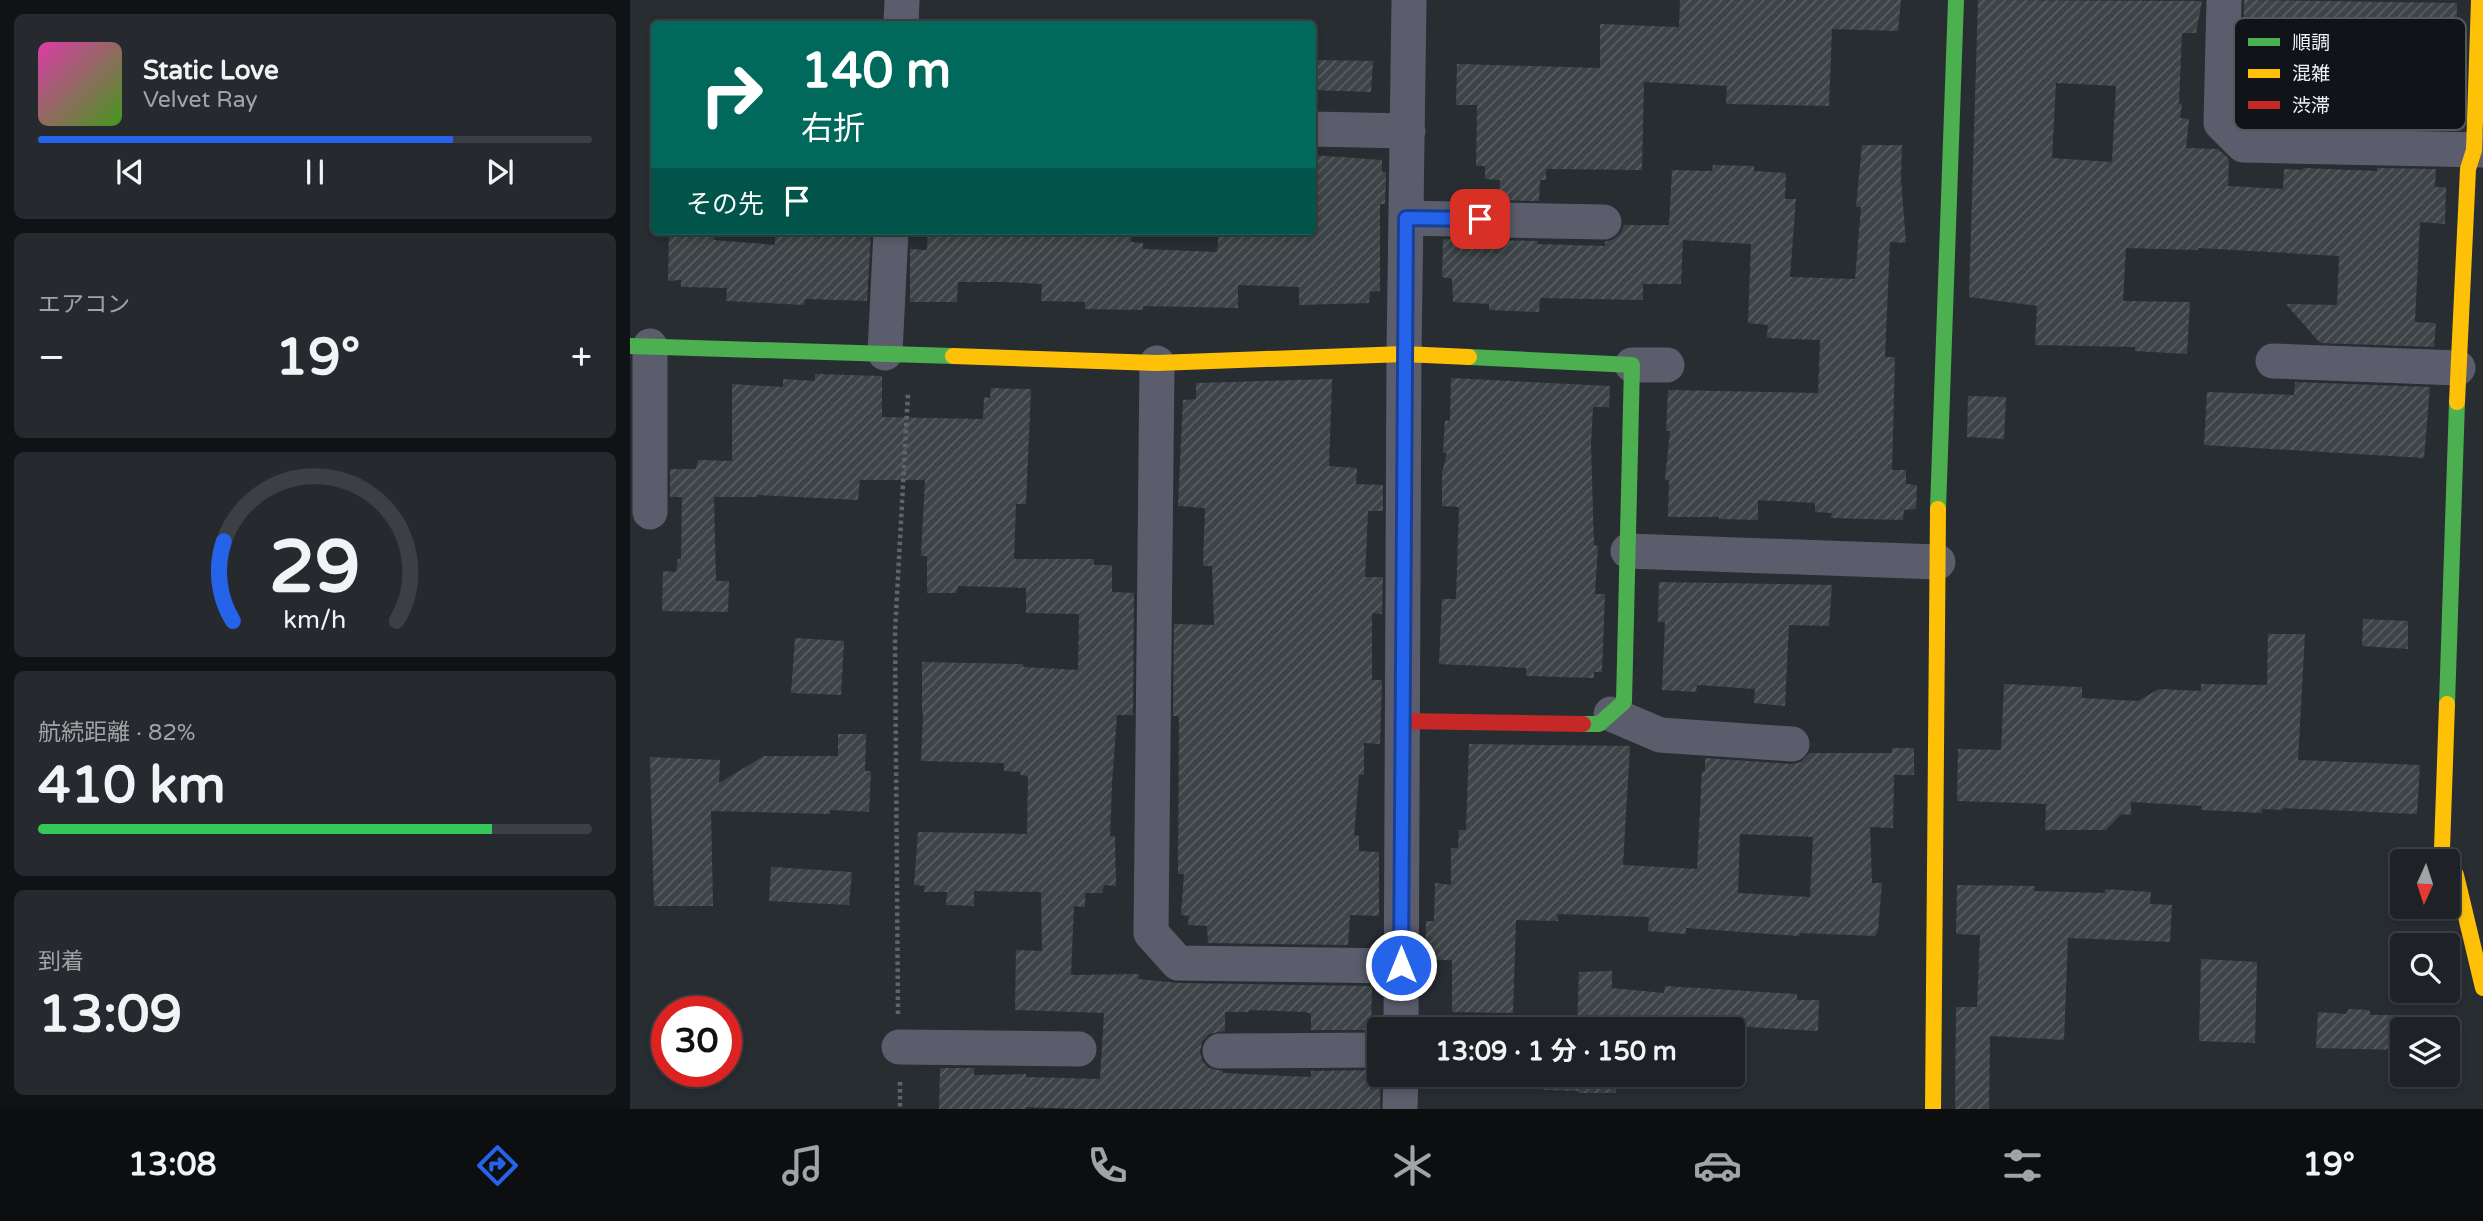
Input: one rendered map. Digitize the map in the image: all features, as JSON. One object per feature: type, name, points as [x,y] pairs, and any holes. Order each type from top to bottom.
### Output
[{"type":"street","points":[[901,21],[902,0]]},
{"type":"street","points":[[1401,1017],[1404,354],[1409,0]]},
{"type":"street","points":[[1933,1109],[1938,502],[1956,0]]},
{"type":"street","points":[[2224,0],[2221,122],[2243,145],[2479,150]]},
{"type":"street","points":[[2459,0],[2480,1],[2479,150],[2468,169],[2458,368],[2442,849],[2456,875],[2483,988]]},
{"type":"street","points":[[1316,129],[1408,131]]},
{"type":"street","points":[[1406,218],[1604,222]]},
{"type":"street","points":[[891,235],[897,354]]},
{"type":"street","points":[[650,512],[640,346],[1157,363],[1404,354],[1649,365],[1642,552],[1624,702],[1599,724],[1402,721]]},
{"type":"street","points":[[2273,361],[2458,368]]},
{"type":"street","points":[[1157,363],[1151,933],[1178,963],[1401,965]]},
{"type":"street","points":[[1642,552],[1938,562]]},
{"type":"street","points":[[1611,714],[1660,735],[1792,744]]},
{"type":"street","points":[[899,1047],[1079,1049]]},
{"type":"street","points":[[1220,1051],[1367,1050]]},
{"type":"street","points":[[1401,1087],[1401,1109]]},
{"type":"path","points":[[897,354],[896,922],[900,1109]]},
{"type":"building","points":[[1680,0],[1901,0],[1898,31],[1832,29],[1829,106],[1726,104],[1727,86],[1644,82],[1642,170],[1546,169],[1546,180],[1540,180],[1539,201],[1499,200],[1500,180],[1485,179],[1485,166],[1476,166],[1477,105],[1456,105],[1457,64],[1600,68],[1600,24],[1679,27]]},
{"type":"building","points":[[1978,0],[2202,1],[2196,33],[2182,33],[2180,118],[2189,119],[2186,148],[2218,149],[2229,159],[2228,186],[2283,189],[2284,169],[2377,171],[2377,168],[2436,169],[2435,187],[2446,187],[2445,224],[2420,222],[2415,322],[2436,323],[2434,347],[2320,343],[2286,304],[2337,305],[2339,256],[2198,248],[2126,248],[2123,301],[2190,302],[2187,354],[2135,351],[2135,347],[2035,345],[2037,306],[1969,297]],"holes":[[[2056,83],[2116,86],[2112,162],[2052,158]]]},
{"type":"building","points":[[2244,0],[2457,3],[2457,18],[2244,18]]},
{"type":"building","points":[[1316,60],[1373,61],[1371,92],[1316,90]]},
{"type":"building","points":[[1862,145],[1902,145],[1901,180],[1906,243],[1890,242],[1885,357],[1895,357],[1892,470],[1906,470],[1906,484],[1917,485],[1916,509],[1904,510],[1903,520],[1831,518],[1832,513],[1815,512],[1815,503],[1758,500],[1758,520],[1668,517],[1669,480],[1665,480],[1670,431],[1666,431],[1668,390],[1818,393],[1820,340],[1767,338],[1768,325],[1748,323],[1751,244],[1683,240],[1681,284],[1643,284],[1643,300],[1540,298],[1539,312],[1489,310],[1489,304],[1453,302],[1452,279],[1442,277],[1443,239],[1538,241],[1537,244],[1605,246],[1605,242],[1621,233],[1624,225],[1669,225],[1672,170],[1712,171],[1713,165],[1754,166],[1754,171],[1786,173],[1785,199],[1796,199],[1790,277],[1855,279],[1861,207],[1856,207]]},
{"type":"building","points":[[1316,155],[1382,160],[1382,172],[1386,172],[1385,204],[1380,204],[1380,291],[1370,292],[1369,303],[1299,305],[1299,287],[1238,285],[1238,308],[1143,306],[1143,310],[1085,309],[1085,302],[1041,301],[1042,284],[1006,282],[958,282],[957,302],[910,302],[910,249],[927,250],[928,235],[1132,235],[1131,242],[1143,243],[1143,249],[1217,252],[1219,235],[1316,235]]},
{"type":"building","points":[[669,235],[715,235],[714,240],[775,245],[775,235],[871,235],[867,301],[805,299],[804,305],[726,301],[727,288],[681,287],[681,280],[668,281]]},
{"type":"building","points":[[815,374],[882,376],[882,417],[983,419],[984,397],[990,398],[991,388],[1031,389],[1026,504],[1016,504],[1014,559],[1094,559],[1094,565],[1112,565],[1112,592],[1134,593],[1133,715],[1117,715],[1112,783],[1110,836],[1115,836],[1116,886],[1104,885],[1102,893],[1085,893],[1085,907],[1074,906],[1071,975],[1139,974],[1138,979],[1178,983],[1372,986],[1371,1017],[1367,1017],[1367,1030],[1311,1030],[1311,1014],[1306,1012],[1225,1012],[1225,1031],[1209,1034],[1202,1042],[1200,1052],[1203,1062],[1209,1068],[1223,1073],[1311,1077],[1311,1071],[1367,1070],[1367,1087],[1381,1087],[1380,1109],[939,1109],[940,1068],[974,1068],[974,1075],[1026,1074],[1026,1077],[1100,1079],[1104,1013],[1015,1010],[1016,950],[1042,951],[1041,892],[974,891],[974,906],[946,905],[947,892],[924,892],[925,886],[914,885],[918,832],[1027,834],[1028,776],[1020,775],[1021,772],[1004,771],[1004,763],[921,761],[922,662],[1023,664],[1023,667],[1078,670],[1079,614],[1026,613],[1026,588],[958,586],[956,593],[927,593],[927,556],[921,556],[925,480],[860,480],[858,500],[757,495],[714,497],[716,581],[729,581],[728,612],[662,611],[663,571],[676,572],[678,559],[681,559],[682,497],[670,497],[670,469],[696,469],[698,460],[732,461],[732,384],[783,387],[783,379],[815,381]]},
{"type":"building","points":[[1451,378],[1610,386],[1609,407],[1593,407],[1591,445],[1594,545],[1598,546],[1595,594],[1605,594],[1602,672],[1594,672],[1594,678],[1526,676],[1526,668],[1439,664],[1442,599],[1456,599],[1459,507],[1442,506],[1442,473],[1447,453],[1443,453],[1445,420],[1450,421]]},
{"type":"building","points":[[1332,379],[1329,466],[1357,468],[1356,484],[1383,485],[1383,511],[1368,511],[1365,577],[1383,577],[1382,614],[1372,613],[1372,680],[1382,680],[1380,744],[1364,743],[1364,775],[1359,775],[1354,835],[1359,836],[1359,851],[1379,852],[1379,916],[1350,915],[1348,945],[1208,943],[1207,926],[1188,925],[1189,916],[1181,915],[1184,874],[1178,874],[1179,716],[1173,716],[1174,624],[1214,625],[1212,566],[1203,566],[1205,508],[1178,506],[1183,400],[1196,399],[1196,383]]},
{"type":"building","points":[[2295,382],[2430,387],[2424,458],[2204,445],[2207,392],[2294,395]]},
{"type":"building","points":[[1968,396],[2006,397],[2004,439],[1967,437]]},
{"type":"building","points":[[1659,582],[1832,585],[1829,626],[1789,625],[1785,706],[1754,703],[1755,689],[1697,685],[1696,692],[1662,690],[1665,622],[1658,622]]},
{"type":"building","points":[[2363,619],[2408,621],[2408,649],[2362,646]]},
{"type":"building","points":[[2268,634],[2305,634],[2298,760],[2420,765],[2417,814],[2283,808],[2262,809],[2262,813],[2201,810],[2202,806],[2131,802],[2131,815],[2121,814],[2106,830],[2045,830],[2046,804],[1957,801],[1958,749],[2001,750],[2004,684],[2082,687],[2082,698],[2138,701],[2159,689],[2201,691],[2201,684],[2267,685]]},
{"type":"building","points":[[795,638],[844,641],[841,695],[791,693]]},
{"type":"building","points":[[838,734],[866,734],[865,771],[871,771],[869,812],[830,810],[830,814],[711,811],[713,906],[654,906],[650,757],[720,760],[719,783],[764,756],[838,756]]},
{"type":"building","points":[[1469,744],[1630,746],[1623,865],[1697,869],[1705,758],[1791,764],[1801,762],[1810,753],[1892,753],[1892,748],[1914,748],[1914,775],[1894,775],[1893,828],[1870,827],[1872,883],[1882,883],[1878,930],[1875,936],[1800,933],[1799,936],[1686,928],[1686,934],[1648,931],[1649,917],[1557,914],[1558,921],[1516,920],[1513,1013],[1452,1012],[1452,960],[1425,960],[1426,921],[1434,921],[1435,883],[1451,885],[1451,848],[1458,848],[1459,830],[1466,830]],"holes":[[[1740,834],[1813,837],[1810,897],[1738,893]]]},
{"type":"building","points":[[771,867],[852,872],[849,905],[769,901]]},
{"type":"building","points":[[1957,885],[2035,886],[2034,891],[2105,893],[2105,889],[2151,892],[2150,904],[2172,905],[2170,942],[2068,938],[2064,1040],[1990,1036],[1989,1109],[1955,1109],[1956,1007],[1977,1007],[1980,935],[1956,934]]},
{"type":"building","points":[[2201,959],[2257,962],[2255,1043],[2199,1041]]},
{"type":"building","points":[[1612,971],[1612,988],[1664,993],[1665,986],[1797,994],[1797,1000],[1819,1000],[1818,1031],[1745,1027],[1745,1017],[1577,1017],[1579,972]]},
{"type":"building","points":[[2349,1009],[2369,1010],[2371,1015],[2403,1017],[2390,1017],[2390,1050],[2316,1048],[2318,1012],[2346,1014]]},
{"type":"building","points":[[1543,1087],[1616,1087],[1616,1093],[1543,1090]]},
{"type":"traffic: fast","points":[[1938,509],[1956,0]]},
{"type":"traffic: fast","points":[[630,346],[953,356]]},
{"type":"traffic: fast","points":[[1469,357],[1632,365],[1624,702],[1599,724],[1583,724]]},
{"type":"traffic: fast","points":[[2447,704],[2457,402]]},
{"type":"traffic: slow","points":[[2457,402],[2468,169],[2474,150],[2479,0]]},
{"type":"traffic: slow","points":[[953,356],[1157,363],[1404,354],[1469,357]]},
{"type":"traffic: slow","points":[[1933,1109],[1938,509]]},
{"type":"traffic: slow","points":[[2447,704],[2442,849],[2456,875],[2483,988]]},
{"type":"traffic: jam","points":[[1402,721],[1583,724]]},
{"type":"route","points":[[1401,965],[1406,218],[1480,219]]}]
